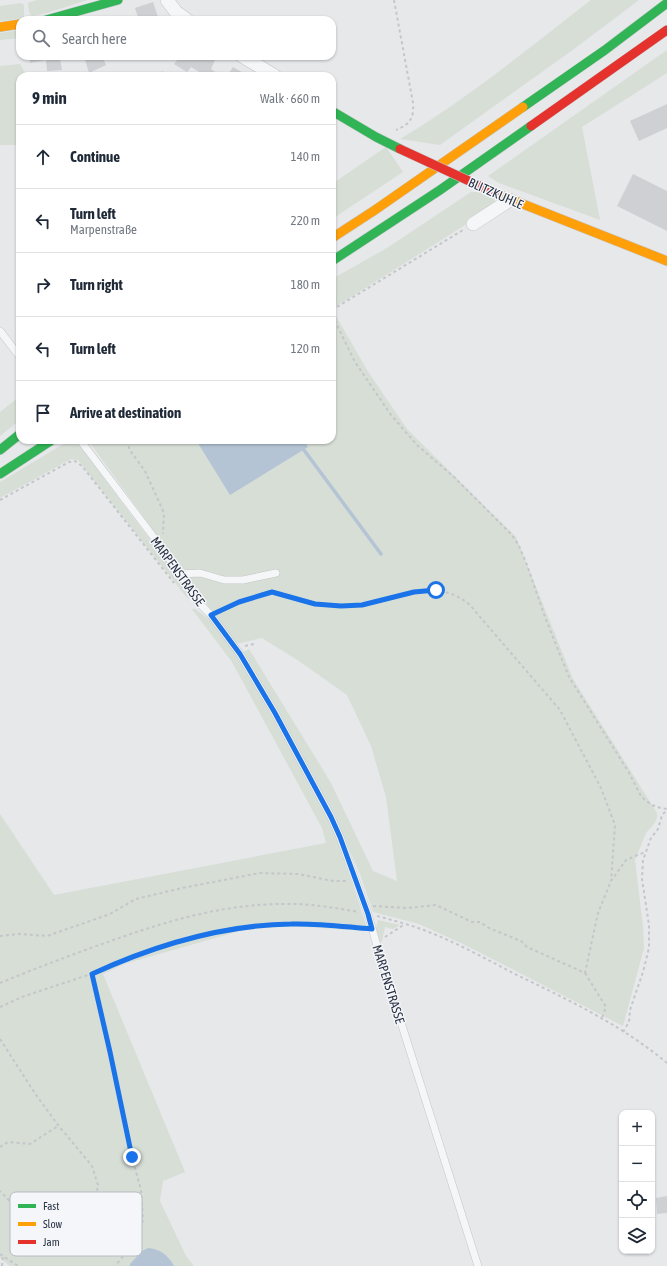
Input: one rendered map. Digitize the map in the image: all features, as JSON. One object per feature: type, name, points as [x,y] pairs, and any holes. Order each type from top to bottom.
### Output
[{"type":"main road","points":[[62,16],[118,0]]},
{"type":"main road","points":[[336,235],[375,210],[605,50],[667,3]]},
{"type":"main road","points":[[0,27],[16,25]]},
{"type":"main road","points":[[336,258],[445,186],[667,30]]},
{"type":"main road","name":"BLITZKUHLE","points":[[336,112],[376,137],[510,200],[667,261]]},
{"type":"main road","points":[[0,450],[16,437]]},
{"type":"main road","points":[[0,474],[46,444]]},
{"type":"street","points":[[167,0],[176,12],[182,16]]},
{"type":"street","points":[[249,60],[268,72]]},
{"type":"street","points":[[473,224],[510,200]]},
{"type":"lane","points":[[0,331],[16,352]]},
{"type":"lane","name":"MARPENSTRASSE","points":[[83,444],[162,548],[198,602],[211,615],[240,654],[275,713],[331,817],[367,910],[380,956],[478,1266]]},
{"type":"lane","points":[[180,574],[200,573],[224,580],[243,580],[276,573]]},
{"type":"path","points":[[394,0],[414,111],[412,118],[406,126],[395,131]]},
{"type":"path","points":[[336,308],[473,224]]},
{"type":"path","points":[[336,323],[356,362],[391,415],[417,445],[454,477],[512,535],[520,546],[545,617],[569,678],[628,771],[641,796],[646,802],[667,810],[662,816],[658,829],[651,838],[643,860],[642,879],[649,925],[650,948],[630,1010],[629,1022],[623,1032]]},
{"type":"path","points":[[129,444],[129,448],[144,471],[164,513],[162,548]]},
{"type":"path","points":[[0,500],[69,462],[75,461],[82,466],[175,584]]},
{"type":"path","points":[[211,615],[239,602],[272,592],[315,604],[341,606],[362,605],[414,592],[436,590],[451,593],[469,604],[560,710],[601,788],[615,825],[610,881],[598,913],[585,973]]},
{"type":"path","points":[[610,881],[626,860],[645,852]]},
{"type":"path","points":[[0,936],[20,934],[47,936],[110,914],[136,899],[182,888],[260,874],[298,874],[333,881],[350,881],[357,883]]},
{"type":"path","points":[[0,983],[118,938],[182,917],[225,908],[285,904],[367,910],[436,905],[472,922],[480,922],[489,928],[521,941],[527,947],[585,973],[606,1007],[602,1018]]},
{"type":"path","points":[[367,910],[422,929],[539,985],[602,1018],[667,1063]]},
{"type":"path","points":[[0,1007],[22,997],[92,974],[124,960],[185,940],[243,928],[291,924],[372,929]]},
{"type":"path","points":[[385,937],[405,924]]},
{"type":"path","points":[[92,974],[132,1157],[141,1192]]},
{"type":"path","points":[[0,1039],[34,1092],[58,1125],[92,1166],[98,1185],[97,1192]]},
{"type":"path","points":[[0,1146],[8,1142],[30,1144],[58,1125]]},
{"type":"path","points":[[0,1191],[10,1201]]},
{"type":"path","points":[[142,1205],[142,1223]]},
{"type":"path","points":[[0,1254],[18,1266]]},
{"type":"path","points":[[2,1266],[3,1256]]},
{"type":"path","points":[[115,1266],[123,1256]]},
{"type":"shaded area","points":[[37,0],[87,0],[47,13],[32,16],[29,12],[28,3]]},
{"type":"shaded area","points":[[591,0],[639,0],[574,49],[440,145],[400,139],[425,124],[474,90]]},
{"type":"shaded area","points":[[21,3],[24,5],[24,16],[16,16],[16,19],[0,21],[0,6]]},
{"type":"shaded area","points":[[16,31],[16,38],[0,40],[0,33]]},
{"type":"shaded area","points":[[667,50],[667,73],[582,127],[600,220],[499,183],[488,176]]},
{"type":"shaded area","points":[[20,64],[25,72],[16,72],[16,145],[0,145],[0,66]]},
{"type":"shaded area","points":[[386,147],[403,172],[336,216],[336,181]]},
{"type":"shaded area","points":[[471,192],[479,192],[493,197],[497,205],[336,306],[336,277],[387,248]]},
{"type":"shaded area","points":[[336,316],[367,370],[407,429],[516,537],[573,679],[657,813],[657,818],[646,833],[635,860],[644,948],[623,1026],[465,945],[419,924],[373,912],[360,874],[342,833],[242,653],[249,649],[331,783],[373,871],[397,881],[386,797],[371,746],[347,695],[299,661],[262,638],[236,644],[91,444],[336,444]]},
{"type":"shaded area","points":[[16,399],[16,423],[0,436],[0,412]]},
{"type":"shaded area","points":[[63,444],[78,444],[183,584],[188,591],[189,599],[78,460],[71,459],[0,498],[0,482]]},
{"type":"shaded area","points":[[192,609],[195,609],[209,619],[214,625],[244,665],[269,707],[335,832],[368,931],[291,926],[243,930],[124,964],[103,974],[185,1172],[163,1181],[160,1201],[186,1256],[194,1266],[10,1266],[0,1258],[0,814],[54,895],[326,843],[322,828],[232,662]]},
{"type":"shaded area","points":[[378,920],[400,925],[393,929],[385,927],[382,941],[379,943],[376,928]]},
{"type":"water","points":[[198,444],[306,444],[308,447],[230,495]]},
{"type":"water","points":[[148,1248],[163,1253],[174,1266],[130,1266],[137,1256],[142,1256],[142,1251]]},
{"type":"building","points":[[153,2],[158,16],[138,16],[135,8]]},
{"type":"building","points":[[30,60],[46,60],[30,63]]},
{"type":"building","points":[[46,60],[60,60],[62,70],[47,71]]},
{"type":"building","points":[[85,60],[104,60],[106,65],[89,72]]},
{"type":"building","points":[[177,60],[215,60],[211,69],[215,72],[199,72],[191,67],[187,72],[174,64]]},
{"type":"building","points":[[233,67],[242,72],[230,72]]},
{"type":"building","points":[[667,104],[667,128],[639,141],[630,121]]},
{"type":"building","points":[[633,174],[667,191],[667,231],[617,206]]},
{"type":"building","points":[[667,1196],[667,1213],[657,1214],[656,1198]]},
{"type":"waterway","points":[[300,448],[304,450],[381,554]]},
{"type":"traffic: fast","points":[[60,16],[118,0]]},
{"type":"traffic: fast","points":[[523,107],[605,50],[667,3]]},
{"type":"traffic: fast","points":[[336,113],[400,149]]},
{"type":"traffic: fast","points":[[336,258],[440,190],[531,126]]},
{"type":"traffic: fast","points":[[0,450],[16,437]]},
{"type":"traffic: fast","points":[[0,474],[46,444]]},
{"type":"traffic: slow","points":[[0,27],[16,25]]},
{"type":"traffic: slow","points":[[336,235],[523,107]]},
{"type":"traffic: slow","points":[[495,193],[667,261]]},
{"type":"traffic: jam","points":[[531,126],[667,30]]},
{"type":"traffic: jam","points":[[400,149],[495,193]]},
{"type":"route","points":[[132,1157],[121,1099],[92,974],[124,960],[185,940],[243,928],[291,924],[372,929],[340,837],[331,817],[275,713],[240,654],[211,615],[239,602],[272,592],[315,604],[341,606],[362,605],[414,592],[436,590]]}]
